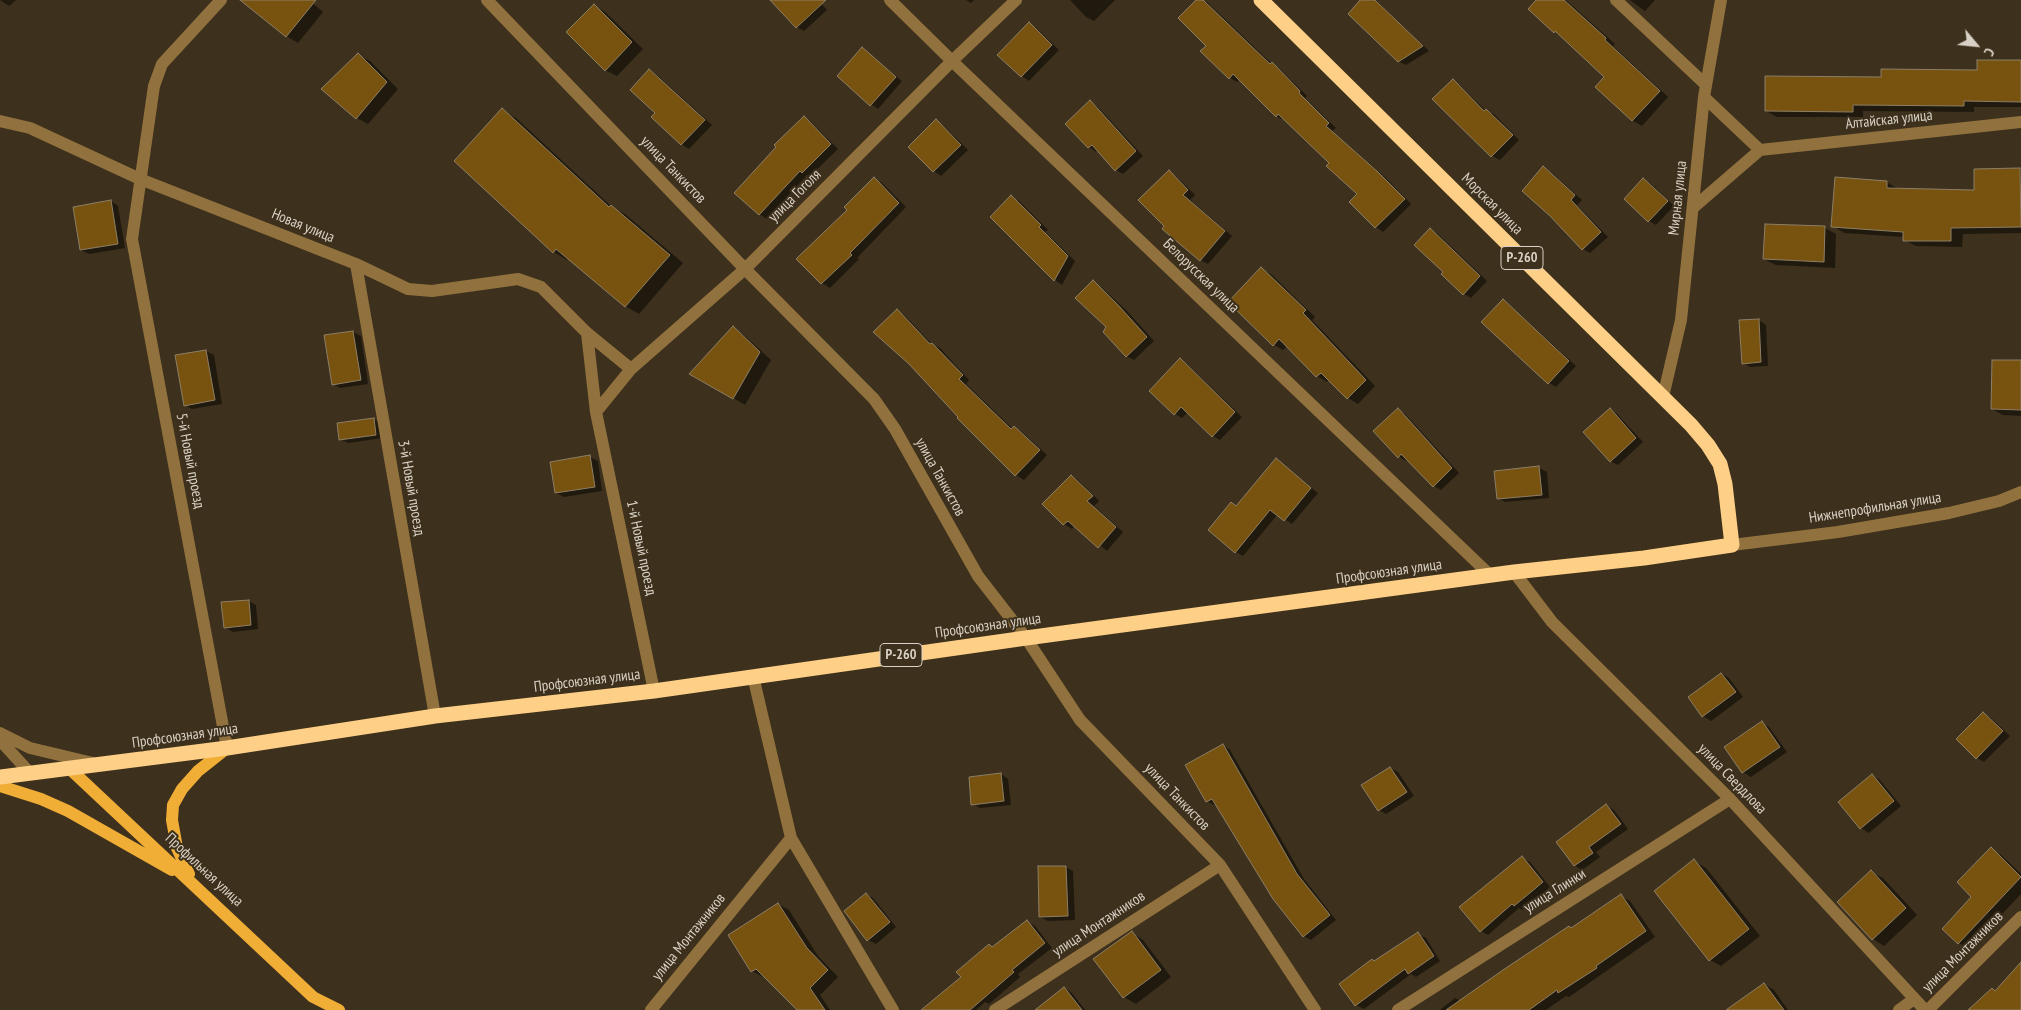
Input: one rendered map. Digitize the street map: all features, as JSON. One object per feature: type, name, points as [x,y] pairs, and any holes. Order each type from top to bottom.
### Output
[{"type":"highway","name":"Морская улица","points":[[1261,0],[1691,425],[1708,445],[1720,464],[1725,484],[1732,545]]},
{"type":"highway","name":"Профсоюзная улица","points":[[70,769],[227,748],[435,716],[654,691],[1490,575],[1644,558],[1732,545]]},
{"type":"highway","name":"Р-260","points":[[0,777],[29,772],[70,769]]},
{"type":"main road","points":[[192,881],[177,848],[172,820],[173,805],[182,789],[198,771],[227,748]]},
{"type":"main road","name":"Профильная улица","points":[[70,769],[192,881],[313,997]]},
{"type":"main road","points":[[0,786],[41,799],[68,811],[192,881]]},
{"type":"main road","points":[[313,997],[320,1010]]},
{"type":"main road","points":[[313,997],[339,1010]]},
{"type":"street","name":"5-й Новый проезд","points":[[221,0],[162,64],[154,86],[132,239],[227,748]]},
{"type":"street","name":"улица Танкистов","points":[[487,0],[745,269],[874,399],[895,430],[978,576],[1026,638],[1080,720],[1220,865],[1315,1010]]},
{"type":"street","name":"Белорусская улица","points":[[890,0],[1490,575]]},
{"type":"street","name":"улица Гоголя","points":[[596,412],[631,369],[745,269],[952,61],[1016,0]]},
{"type":"street","points":[[1616,0],[1760,150],[1694,207]]},
{"type":"street","name":"Мирная улица","points":[[1663,398],[1682,320],[1705,91],[1721,0]]},
{"type":"street","name":"Новая улица","points":[[0,121],[30,128],[140,179],[356,264],[408,289],[432,290],[518,279],[541,288],[587,333],[631,369]]},
{"type":"street","name":"Алтайская улица","points":[[1760,150],[2021,122]]},
{"type":"street","name":"3-й Новый проезд","points":[[356,264],[435,716]]},
{"type":"street","points":[[587,333],[596,412]]},
{"type":"street","name":"1-й Новый проезд","points":[[596,412],[654,691]]},
{"type":"street","name":"Нижнепрофильная улица","points":[[1732,545],[1838,532],[1949,513],[1999,501],[2021,492]]},
{"type":"street","name":"улица Свердлова","points":[[1514,572],[1552,622],[1730,798],[1926,1010]]},
{"type":"street","points":[[753,676],[791,838],[893,1010]]},
{"type":"street","points":[[0,733],[30,748],[101,764]]},
{"type":"street","points":[[0,740],[29,772]]},
{"type":"street","name":"улица Глинки","points":[[1398,1010],[1730,798]]},
{"type":"street","name":"улица Монтажников","points":[[651,1010],[791,838]]},
{"type":"street","name":"улица Монтажников","points":[[995,1010],[1220,865]]},
{"type":"street","name":"улица Монтажников","points":[[1926,1010],[2021,917]]},
{"type":"street","name":"улица Монтажников","points":[[1899,1010],[1914,999]]},
{"type":"building","points":[[240,0],[316,0],[286,37]]},
{"type":"building","points":[[770,0],[826,0],[796,28]]},
{"type":"building","points":[[1196,0],[1203,0],[1270,64],[1272,62],[1329,123],[1326,126],[1378,172],[1405,199],[1375,228],[1349,202],[1357,194],[1326,166],[1329,163],[1278,114],[1276,117],[1233,74],[1229,79],[1200,51],[1206,46],[1178,18]]},
{"type":"building","points":[[1360,0],[1375,0],[1423,46],[1398,62],[1348,14]]},
{"type":"building","points":[[1536,0],[1564,0],[1660,91],[1632,121],[1595,87],[1604,77],[1555,31],[1554,33],[1528,9]]},
{"type":"building","points":[[594,4],[632,42],[605,71],[566,32]]},
{"type":"building","points":[[1029,22],[1052,45],[1021,77],[997,55]]},
{"type":"building","points":[[862,47],[896,77],[870,106],[837,76]]},
{"type":"building","points":[[358,53],[387,82],[356,119],[321,89]]},
{"type":"building","points":[[1977,60],[2021,60],[2021,102],[1964,101],[1964,106],[1853,105],[1853,112],[1765,111],[1765,76],[1881,77],[1881,69],[1977,70]]},
{"type":"building","points":[[649,69],[705,120],[681,145],[651,117],[655,113],[630,90]]},
{"type":"building","points":[[1453,79],[1484,111],[1486,109],[1513,135],[1491,157],[1432,99]]},
{"type":"building","points":[[1090,100],[1136,151],[1115,171],[1092,145],[1088,148],[1065,124]]},
{"type":"building","points":[[502,108],[609,207],[611,205],[670,255],[625,307],[556,249],[553,253],[454,161]]},
{"type":"building","points":[[804,116],[831,144],[802,173],[800,171],[759,215],[734,193],[776,147],[774,145]]},
{"type":"building","points":[[936,119],[961,145],[933,172],[908,147]]},
{"type":"building","points":[[1543,166],[1575,195],[1571,200],[1601,232],[1582,250],[1550,216],[1522,191]]},
{"type":"building","points":[[2020,168],[2021,227],[1951,228],[1951,241],[1903,241],[1903,232],[1831,227],[1835,177],[1887,181],[1887,188],[1974,190],[1974,169]]},
{"type":"building","points":[[1169,170],[1188,190],[1183,195],[1225,231],[1200,261],[1162,229],[1164,226],[1138,200]]},
{"type":"building","points":[[874,177],[899,203],[850,253],[852,255],[821,284],[796,259],[847,210],[844,207]]},
{"type":"building","points":[[1643,178],[1668,201],[1648,222],[1624,199]]},
{"type":"building","points":[[1011,195],[1068,256],[1054,281],[990,217]]},
{"type":"building","points":[[111,200],[118,244],[80,250],[73,207]]},
{"type":"building","points":[[1765,224],[1825,226],[1824,262],[1763,259]]},
{"type":"building","points":[[1430,228],[1480,276],[1463,295],[1441,274],[1443,272],[1414,245]]},
{"type":"building","points":[[1261,267],[1306,310],[1303,313],[1366,380],[1347,399],[1321,373],[1316,377],[1279,339],[1273,346],[1228,302]]},
{"type":"building","points":[[1093,280],[1147,337],[1126,357],[1103,332],[1106,327],[1075,298]]},
{"type":"building","points":[[1503,299],[1569,361],[1548,384],[1481,322]]},
{"type":"building","points":[[897,309],[963,375],[959,379],[1011,429],[1014,426],[1040,450],[1015,476],[957,418],[909,364],[873,332]]},
{"type":"building","points":[[1759,319],[1761,362],[1742,364],[1739,320]]},
{"type":"building","points":[[733,326],[760,352],[733,399],[689,374]]},
{"type":"building","points":[[353,331],[361,380],[332,385],[324,335]]},
{"type":"building","points":[[206,350],[215,400],[184,406],[175,355]]},
{"type":"building","points":[[1180,358],[1235,412],[1212,437],[1181,407],[1174,415],[1149,391]]},
{"type":"building","points":[[1992,360],[2021,360],[2021,410],[1991,409]]},
{"type":"building","points":[[1398,408],[1452,468],[1433,487],[1401,454],[1398,458],[1373,431]]},
{"type":"building","points":[[1610,408],[1636,438],[1610,462],[1583,432]]},
{"type":"building","points":[[374,418],[376,435],[339,440],[337,423]]},
{"type":"building","points":[[590,455],[595,487],[555,493],[550,462]]},
{"type":"building","points":[[1276,458],[1311,488],[1284,521],[1270,510],[1235,553],[1208,530],[1231,502],[1236,506]]},
{"type":"building","points":[[1539,466],[1542,495],[1497,499],[1494,471]]},
{"type":"building","points":[[1071,475],[1093,496],[1087,501],[1116,527],[1098,548],[1068,521],[1063,525],[1042,504]]},
{"type":"building","points":[[249,600],[251,625],[224,628],[221,602]]},
{"type":"building","points":[[1721,673],[1736,692],[1702,717],[1688,697]]},
{"type":"building","points":[[1983,712],[2003,731],[1976,759],[1956,739]]},
{"type":"building","points":[[1762,721],[1780,747],[1742,773],[1724,747]]},
{"type":"building","points":[[1223,744],[1297,874],[1330,915],[1303,937],[1273,899],[1212,799],[1206,802],[1185,765]]},
{"type":"building","points":[[1390,767],[1407,792],[1378,811],[1361,785]]},
{"type":"building","points":[[1001,773],[1004,801],[971,805],[969,777]]},
{"type":"building","points":[[1872,774],[1894,801],[1860,829],[1838,802]]},
{"type":"building","points":[[1606,804],[1621,824],[1589,847],[1593,853],[1574,866],[1556,842]]},
{"type":"building","points":[[1991,847],[2021,877],[1958,944],[1942,929],[1971,897],[1957,882]]},
{"type":"building","points":[[1522,856],[1543,882],[1514,906],[1512,904],[1480,932],[1459,907]]},
{"type":"building","points":[[1694,859],[1749,929],[1709,961],[1654,891]]},
{"type":"building","points":[[1038,866],[1066,866],[1068,916],[1039,917]]},
{"type":"building","points":[[1871,870],[1906,908],[1872,940],[1837,902]]},
{"type":"building","points":[[866,893],[890,922],[867,941],[844,911]]},
{"type":"building","points":[[1621,894],[1646,931],[1596,966],[1597,968],[1558,993],[1557,990],[1529,1010],[1446,1010],[1569,926],[1571,928]]},
{"type":"building","points":[[778,903],[807,948],[828,970],[810,988],[825,1010],[797,1010],[756,969],[751,972],[728,935]]},
{"type":"building","points":[[1027,920],[1045,943],[1012,970],[1014,972],[970,1010],[921,1010],[961,977],[956,972],[989,944],[992,947]]},
{"type":"building","points":[[1132,931],[1161,970],[1123,998],[1093,959]]},
{"type":"building","points":[[1418,932],[1434,956],[1408,974],[1405,969],[1355,1006],[1339,984],[1372,959],[1374,961]]},
{"type":"building","points":[[2021,962],[2021,1010],[1968,1010],[1992,988],[1995,991]]},
{"type":"building","points":[[1764,983],[1784,1010],[1726,1010]]},
{"type":"building","points":[[1064,987],[1082,1010],[1035,1010]]}]
